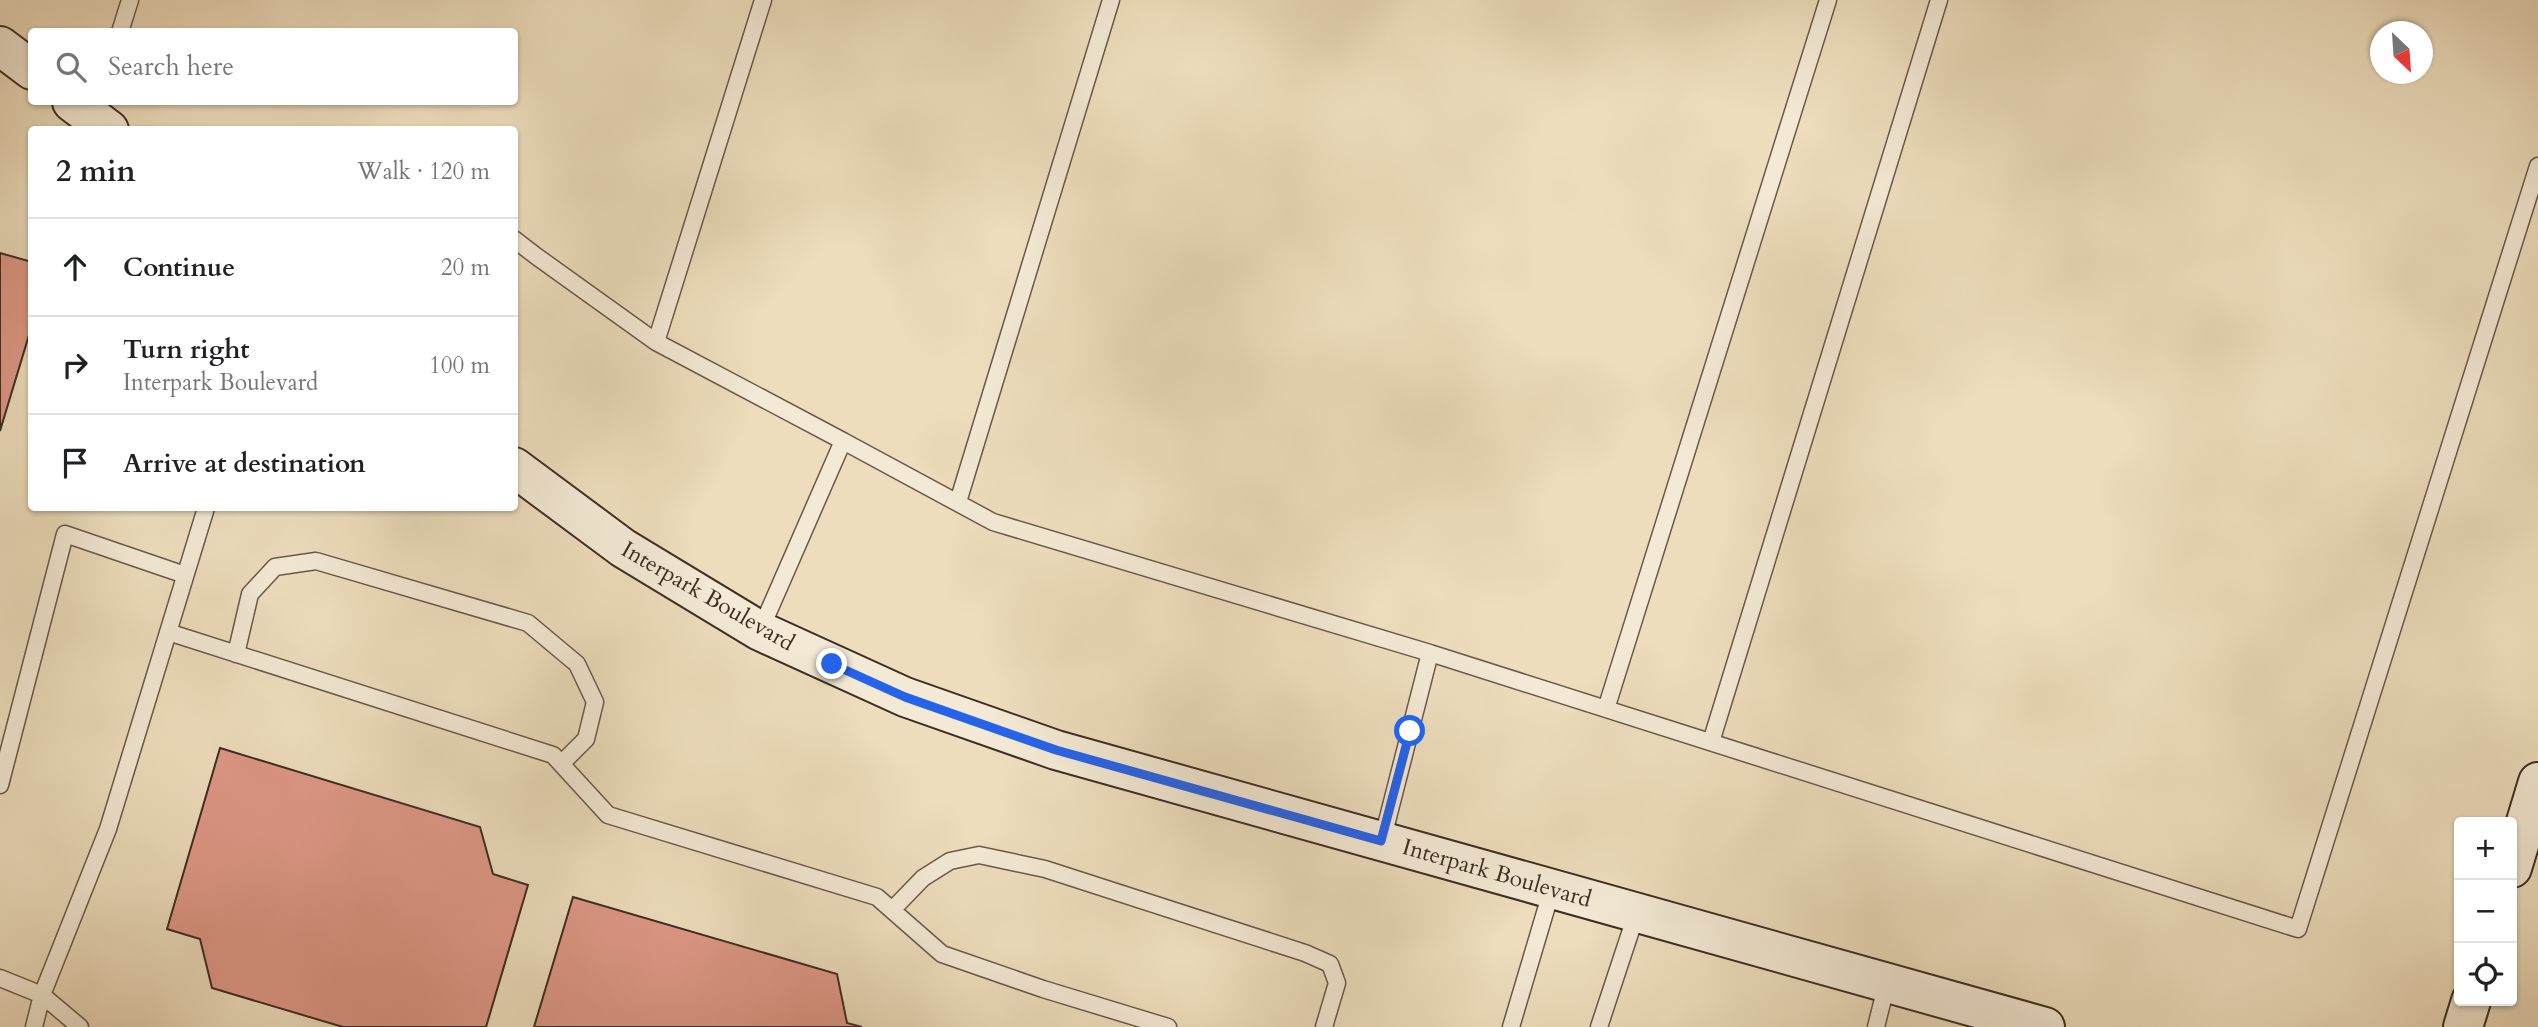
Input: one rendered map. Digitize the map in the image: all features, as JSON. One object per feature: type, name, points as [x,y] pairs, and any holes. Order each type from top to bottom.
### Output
[{"type":"street","points":[[0,46],[28,67]]},
{"type":"street","name":"Interpark Boulevard","points":[[518,470],[623,548],[760,631],[905,697],[1056,750],[2045,1027]]},
{"type":"street","points":[[2517,851],[2538,782]]},
{"type":"street","points":[[2463,1027],[2469,1006]]},
{"type":"lane","points":[[121,28],[130,0]]},
{"type":"lane","points":[[656,342],[763,0]]},
{"type":"lane","points":[[958,502],[1111,0]]},
{"type":"lane","points":[[1606,709],[1828,0]]},
{"type":"lane","points":[[1711,742],[1939,0]]},
{"type":"lane","points":[[518,242],[656,342],[993,522],[1430,653],[2298,929],[2538,166]]},
{"type":"lane","points":[[760,631],[843,441]]},
{"type":"lane","points":[[34,1027],[42,995],[108,829],[205,511]]},
{"type":"lane","points":[[0,785],[65,534],[185,575]]},
{"type":"lane","points":[[236,654],[250,594],[275,567],[316,561],[528,623],[577,664],[595,702],[586,739],[562,763]]},
{"type":"lane","points":[[168,632],[553,755],[608,814],[877,897],[942,954],[1043,989],[1168,1027]]},
{"type":"lane","points":[[1381,841],[1430,653]]},
{"type":"lane","points":[[892,910],[923,878],[950,861],[979,855],[1045,869],[1306,953],[1330,964],[1337,983],[1324,1027]]},
{"type":"lane","points":[[1511,1027],[1552,888]]},
{"type":"lane","points":[[1599,1027],[1637,912]]},
{"type":"lane","points":[[0,978],[42,995],[80,1027]]},
{"type":"lane","points":[[1877,1027],[1887,983]]},
{"type":"building","points":[[0,253],[28,261],[28,338],[0,431]]},
{"type":"building","points":[[220,748],[480,827],[493,874],[528,885],[486,1027],[343,1027],[212,988],[200,939],[167,929]]},
{"type":"building","points":[[573,897],[837,974],[847,1023],[862,1027],[534,1027]]},
{"type":"route","points":[[832,664],[905,697],[1056,750],[1381,841],[1410,731]]}]
